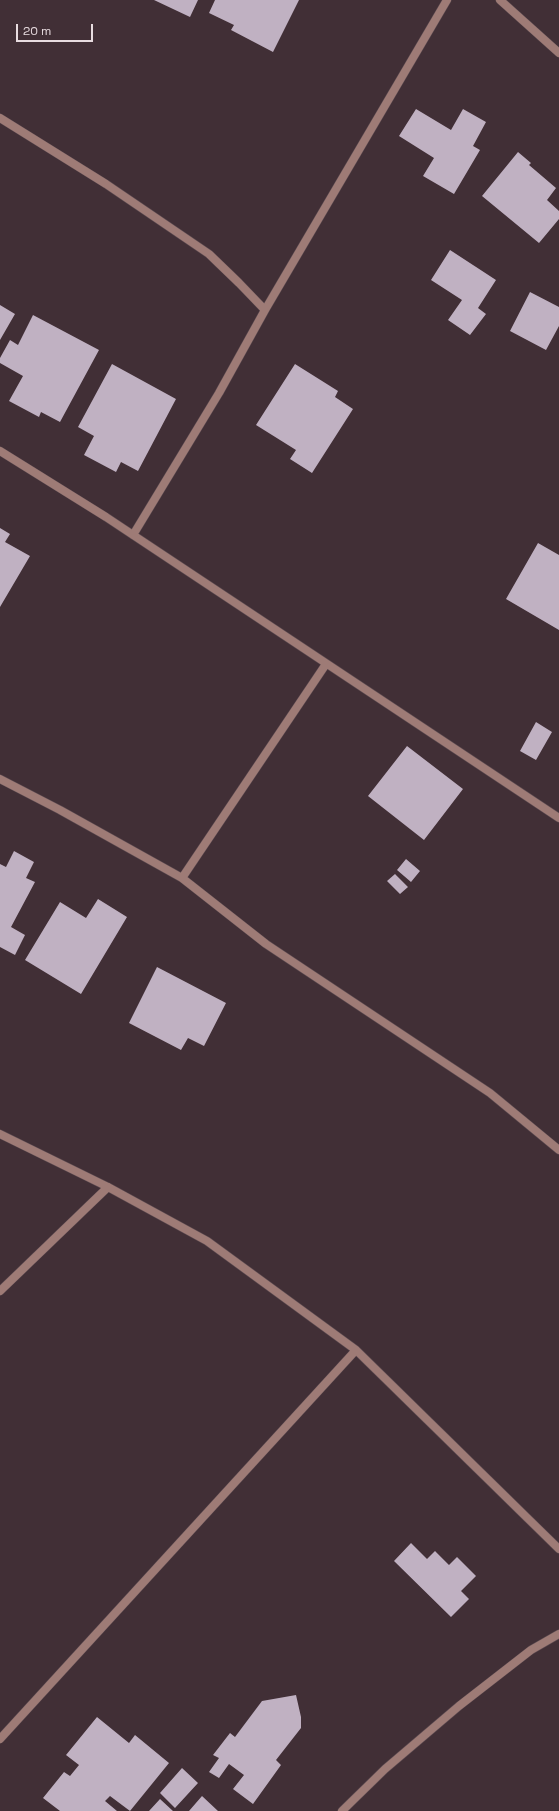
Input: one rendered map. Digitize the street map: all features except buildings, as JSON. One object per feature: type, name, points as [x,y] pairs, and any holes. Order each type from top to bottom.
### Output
[{"type":"street","points":[[133,535],[219,393],[265,310],[447,0]]},
{"type":"street","points":[[500,0],[559,53]]},
{"type":"street","points":[[0,118],[106,184],[209,254],[265,310]]},
{"type":"street","points":[[0,451],[133,535],[559,818]]},
{"type":"street","points":[[182,878],[326,664]]},
{"type":"street","points":[[0,779],[60,810],[182,878],[266,944],[490,1093],[559,1150]]},
{"type":"street","points":[[0,1134],[108,1187],[207,1241],[356,1350],[559,1549]]},
{"type":"street","points":[[0,1291],[108,1187]]},
{"type":"street","points":[[0,1739],[356,1350]]},
{"type":"street","points":[[342,1811],[385,1769],[459,1706],[531,1650],[559,1634]]}]
